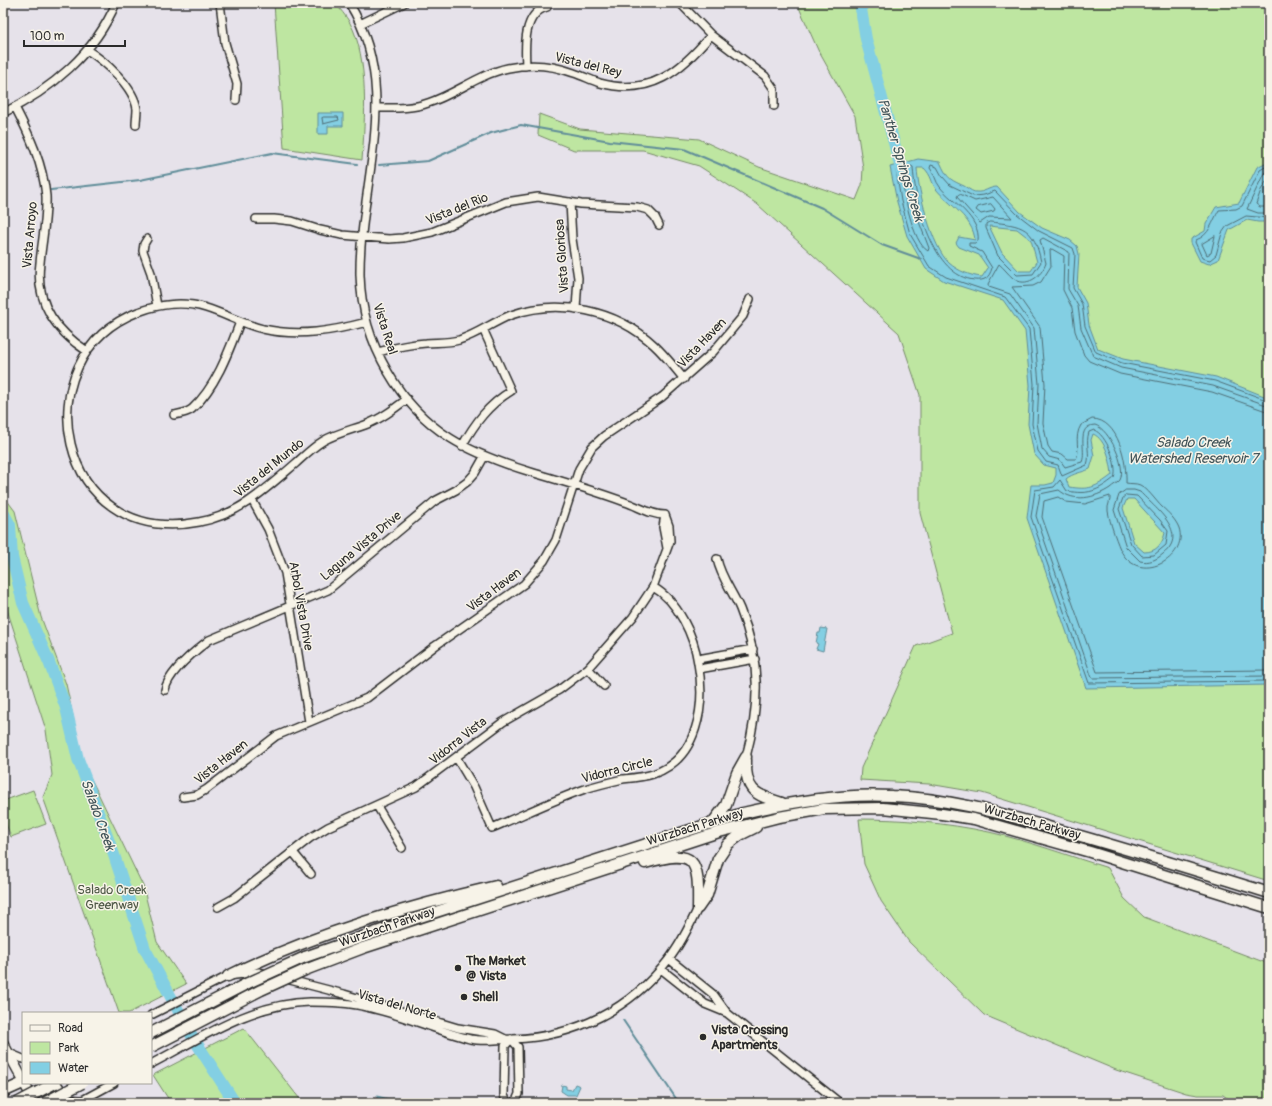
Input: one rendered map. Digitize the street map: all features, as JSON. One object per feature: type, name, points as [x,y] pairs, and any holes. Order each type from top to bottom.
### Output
[{"type":"highway","points":[[746,757],[746,774],[749,785],[755,793],[784,804]]},
{"type":"highway","points":[[714,821],[726,805],[737,773],[746,757]]},
{"type":"highway","name":"Wurzbach Parkway","points":[[152,1032],[248,983],[305,957],[374,932],[714,821],[784,804],[826,797],[857,796],[926,798],[975,807],[1094,840],[1269,893]]},
{"type":"highway","name":"Wurzbach Parkway","points":[[152,1046],[261,990],[305,970],[363,948],[719,832],[778,816],[802,812],[857,808],[914,810],[974,819],[1090,852],[1269,908]]},
{"type":"highway","points":[[698,908],[707,895],[718,859],[728,844],[740,835],[778,816]]},
{"type":"highway","points":[[525,894],[563,888],[668,857],[676,856],[689,859],[693,862],[697,869],[699,879],[698,908]]},
{"type":"highway","points":[[228,976],[290,947],[361,923],[464,893],[555,873]]},
{"type":"highway","points":[[3,1092],[22,1083]]},
{"type":"highway","points":[[17,1103],[54,1084]]},
{"type":"highway","points":[[44,1103],[80,1084]]},
{"type":"main road","points":[[3,1044],[22,1078]]},
{"type":"main road","points":[[25,1084],[35,1103]]},
{"type":"street","points":[[3,113],[15,108],[51,85],[87,50],[97,37],[116,3]]},
{"type":"street","points":[[220,3],[225,43],[237,84],[236,100]]},
{"type":"street","name":"Vista Real","points":[[349,3],[360,24],[373,66],[377,108],[363,237],[360,276],[362,294],[367,322],[378,352],[393,380],[407,400],[433,426],[462,446],[484,457],[627,502],[655,514],[665,515]]},
{"type":"street","points":[[360,24],[404,3]]},
{"type":"street","points":[[680,3],[711,35],[765,76],[774,89],[774,106]]},
{"type":"street","points":[[526,66],[525,44],[531,20],[537,12],[547,7]]},
{"type":"street","name":"Vista del Rey","points":[[377,108],[399,108],[427,104],[485,75],[509,68],[526,66],[560,69],[608,85],[637,86],[655,81],[673,73],[688,61],[711,35]]},
{"type":"street","points":[[87,50],[109,66],[126,87],[137,109],[136,125]]},
{"type":"street","name":"Vista Arroyo","points":[[15,108],[32,140],[43,176],[46,210],[39,272],[42,298],[49,314],[59,328],[87,352]]},
{"type":"street","name":"Vista del Rio","points":[[256,219],[292,221],[331,233],[389,239],[418,236],[432,232],[516,199],[538,197],[570,202],[637,207],[648,210],[655,217],[659,225]]},
{"type":"street","name":"Vista Gloriosa","points":[[570,202],[572,240],[578,278],[576,309]]},
{"type":"street","points":[[147,239],[144,244],[143,251],[151,274],[157,306]]},
{"type":"street","name":"Vista Haven","points":[[183,797],[198,795],[270,739],[367,698],[435,646],[524,584],[539,569],[551,550],[559,531],[582,461],[598,441],[650,407],[714,352],[743,316],[750,299]]},
{"type":"street","name":"Vista del Mundo","points":[[367,322],[320,332],[302,333],[264,329],[240,322],[195,305],[184,304],[157,306],[136,312],[115,324],[100,336],[80,363],[73,380],[69,396],[68,417],[73,451],[79,470],[90,487],[103,501],[129,516],[148,522],[173,525],[200,522],[223,516],[252,500],[316,445],[336,434],[376,420],[407,400]]},
{"type":"street","points":[[378,352],[424,343],[452,342],[498,321],[525,311],[556,307],[576,309],[611,318],[637,331],[654,344],[684,379]]},
{"type":"street","points":[[174,415],[191,409],[206,391],[229,350],[240,322]]},
{"type":"street","points":[[462,446],[482,414],[511,391],[483,329]]},
{"type":"street","name":"Laguna Vista Drive","points":[[166,690],[170,677],[196,650],[210,640],[328,590],[434,501],[456,490],[467,482],[484,457]]},
{"type":"street","name":"Arbol Vista Drive","points":[[252,500],[277,550],[285,573],[309,722]]},
{"type":"street","name":"Vidorra Vista","points":[[218,907],[234,898],[292,851],[328,827],[416,787],[503,722],[560,690],[588,668],[633,617],[653,587],[667,548],[663,527],[665,515]]},
{"type":"street","points":[[717,559],[721,575],[740,608],[755,659],[757,682],[756,714],[746,757]]},
{"type":"street","name":"Vidorra Circle","points":[[456,758],[474,787],[492,828],[584,790],[623,779],[651,775],[670,767],[684,752],[695,732],[701,699],[699,669],[698,659],[684,622],[666,597],[653,587]]},
{"type":"street","points":[[698,659],[753,649]]},
{"type":"street","points":[[724,654],[726,664]]},
{"type":"street","points":[[699,669],[755,659]]},
{"type":"street","points":[[588,668],[604,686]]},
{"type":"street","points":[[377,806],[402,848]]},
{"type":"street","points":[[292,851],[311,874]]},
{"type":"street","name":"Vista del Norte","points":[[152,1063],[233,1021],[270,1007],[289,1003],[340,1002],[370,1008],[471,1039],[494,1041],[544,1037],[563,1032],[595,1020],[626,1002],[644,988],[669,959],[698,908]]},
{"type":"street","points":[[669,959],[714,995],[727,1013],[840,1103]]},
{"type":"street","points":[[661,969],[704,1004],[727,1013]]},
{"type":"street","name":"Vista del Norte","points":[[228,976],[259,972],[344,994],[458,1028],[495,1034],[508,1039]]},
{"type":"street","points":[[152,1014],[228,976]]},
{"type":"street","points":[[507,1103],[504,1095],[505,1046],[508,1039],[518,1047],[519,1094],[515,1103]]},
{"type":"street","points":[[8,1053],[22,1059]]},
{"type":"street","points":[[57,1084],[67,1099],[79,1102],[112,1084]]},
{"type":"green space","points":[[274,3],[335,3],[350,23],[356,37],[363,71],[365,108],[362,160],[284,148]]},
{"type":"green space","points":[[797,3],[1269,3],[1269,881],[982,793],[929,784],[860,780],[861,768],[916,646],[952,633],[920,513],[920,395],[899,333],[757,204],[699,166],[643,150],[574,150],[538,135],[539,114],[580,129],[699,139],[759,167],[856,200],[862,185],[863,168],[855,116],[818,50]]},
{"type":"green space","name":"Salado Creek Greenway","points":[[3,495],[15,511],[41,617],[66,684],[83,762],[143,886],[157,942],[186,984],[131,1012],[119,1012],[43,797],[52,775],[46,730],[3,597]]},
{"type":"green space","points":[[33,790],[46,824],[11,837],[3,816],[3,801]]},
{"type":"green space","points":[[859,819],[924,822],[989,832],[1034,844],[1108,868],[1124,898],[1144,917],[1269,964],[1269,1103],[1234,1103],[1223,1095],[1198,1095],[1186,1093],[1116,1070],[984,1015],[909,942],[881,901],[864,864]]},
{"type":"green space","points":[[244,1028],[303,1103],[171,1103],[153,1075]]},
{"type":"water","points":[[318,113],[343,113],[343,126],[328,126],[328,134],[318,134]]},
{"type":"water","name":"Salado Creek Watershed Reservoir 7","points":[[918,159],[940,162],[947,175],[952,180],[974,192],[982,192],[997,187],[1020,212],[1042,228],[1070,240],[1077,246],[1079,254],[1077,287],[1086,303],[1089,325],[1098,349],[1123,359],[1216,377],[1269,398],[1269,685],[1086,688],[1027,518],[1031,485],[1045,485],[1053,483],[1056,475],[1056,468],[1044,465],[1034,454],[1028,424],[1030,385],[1025,331],[1003,300],[944,281],[926,269],[907,236],[897,202],[890,167]],"holes":[[[917,168],[924,168],[929,174],[936,189],[960,212],[970,225],[975,240],[959,237],[956,243],[959,247],[979,255],[988,268],[982,277],[973,276],[960,271],[949,263],[943,255],[937,245],[927,218]],[[989,226],[1017,229],[1031,240],[1037,262],[1031,271],[1019,271],[1002,253]],[[1093,434],[1101,441],[1109,458],[1112,475],[1101,483],[1092,487],[1069,487],[1066,479],[1074,474],[1090,469],[1094,456],[1091,440]],[[1127,499],[1134,499],[1165,533],[1158,547],[1152,551],[1144,552],[1134,543],[1123,508]]]},
{"type":"water","points":[[1269,161],[1269,222],[1247,220],[1229,230],[1218,260],[1209,264],[1200,261],[1191,243],[1191,239],[1205,231],[1206,224],[1216,207],[1239,203],[1257,167]]},
{"type":"water","points":[[821,628],[827,629],[823,651],[816,649],[818,644],[816,643],[818,633],[820,633]]},
{"type":"water","points":[[575,1084],[580,1086],[576,1095],[567,1095],[561,1091],[562,1085],[566,1086],[566,1089],[572,1090]]},
{"type":"water","points":[[377,1096],[393,1100],[394,1098],[398,1099],[398,1103],[377,1103]]},
{"type":"waterway","name":"Panther Springs Creek","points":[[860,3],[866,39],[904,180]]},
{"type":"waterway","points":[[379,165],[428,161],[491,133],[521,125],[610,141],[684,149],[822,208],[882,245],[921,259]]},
{"type":"waterway","points":[[51,190],[140,180],[272,153],[357,164]]},
{"type":"waterway","name":"Salado Creek","points":[[3,512],[10,525],[12,557],[23,603],[49,662],[66,708],[78,759],[113,852],[145,949],[192,1036],[235,1103]]},
{"type":"waterway","points":[[623,1020],[679,1103]]},
{"type":"place","name":"The Market @ Vista","points":[[458,968]]},
{"type":"place","name":"Shell","points":[[464,997]]},
{"type":"place","name":"Vista Crossing Apartments","points":[[703,1037]]}]
